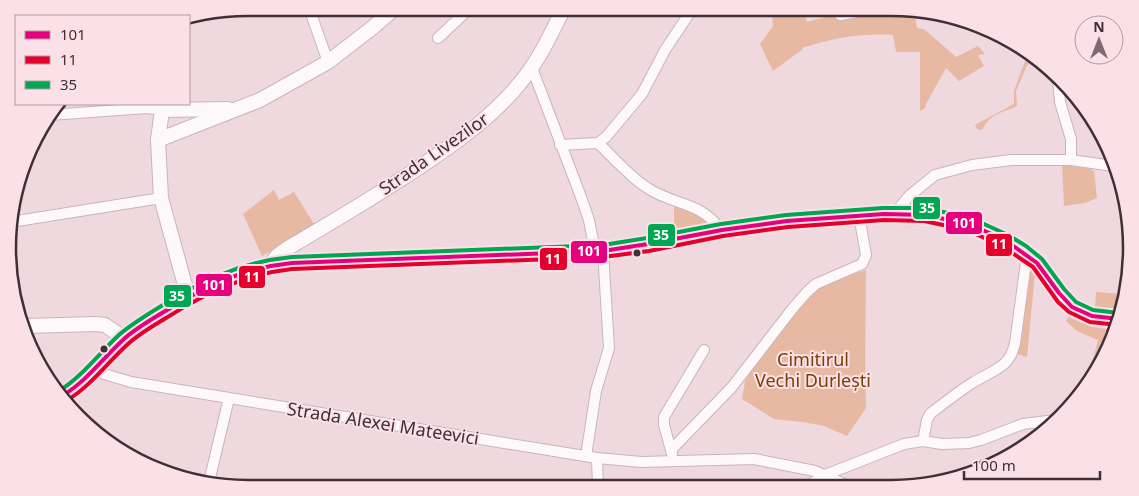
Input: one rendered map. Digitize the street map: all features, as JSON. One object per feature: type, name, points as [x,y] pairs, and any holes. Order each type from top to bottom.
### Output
[{"type":"street","points":[[312,16],[328,62]]},
{"type":"street","points":[[158,140],[260,100],[328,62],[386,16]]},
{"type":"street","points":[[438,38],[461,16]]},
{"type":"street","name":"Strada Livezilor","points":[[270,265],[277,256],[288,248],[401,180],[475,128],[504,101],[532,68],[560,16]]},
{"type":"street","points":[[560,145],[598,143],[606,137],[642,94],[662,55],[688,16]]},
{"type":"street","points":[[532,68],[599,251],[608,348],[596,391],[592,457],[597,480]]},
{"type":"street","points":[[1059,88],[1060,102],[1071,138],[1071,160]]},
{"type":"street","points":[[58,114],[162,107],[238,109]]},
{"type":"street","points":[[162,107],[158,140],[161,198],[188,296]]},
{"type":"street","points":[[598,143],[646,187],[660,195],[702,211],[721,230]]},
{"type":"street","points":[[895,212],[908,196],[935,175],[972,165],[997,162],[1071,160],[1107,165]]},
{"type":"street","points":[[18,221],[161,198]]},
{"type":"street","points":[[67,393],[84,382],[124,338],[188,296],[242,272],[270,265],[599,251],[641,246],[721,230],[786,221],[895,212],[929,214],[970,224],[999,237],[1027,255],[1049,276],[1072,307],[1088,315],[1111,319]]},
{"type":"street","points":[[673,455],[732,387],[792,308],[807,292],[816,284],[857,267],[865,261],[866,255],[859,215]]},
{"type":"street","points":[[923,441],[926,420],[930,414],[976,381],[995,372],[1011,357],[1015,343],[1027,255]]},
{"type":"street","points":[[30,326],[105,325],[124,338]]},
{"type":"street","points":[[673,455],[664,424],[664,417],[704,350]]},
{"type":"street","name":"Strada Alexei Mateevici","points":[[95,369],[104,374],[131,382],[592,457],[641,462],[673,455],[754,459],[815,470],[836,480]]},
{"type":"street","points":[[210,476],[229,398]]},
{"type":"street","points":[[817,480],[825,475],[904,444],[923,441],[942,444],[969,443],[1023,424],[1045,421]]},
{"type":"green space","points":[[772,16],[806,16],[807,22],[829,16],[836,16],[837,18],[849,16],[915,18],[917,28],[924,29],[956,57],[978,46],[985,54],[978,55],[984,66],[959,81],[946,68],[925,108],[920,111],[920,52],[896,52],[893,35],[858,36],[813,44],[802,48],[773,71],[760,44],[773,26]]},
{"type":"green space","points":[[1026,59],[1032,64],[1027,65],[1016,91],[1017,106],[992,117],[982,130],[977,129],[975,125],[1014,104],[1014,91]]},
{"type":"green space","points":[[1062,165],[1092,169],[1094,171],[1097,198],[1085,203],[1064,206]]},
{"type":"green space","points":[[274,190],[279,200],[294,192],[316,227],[262,256],[243,214]]},
{"type":"green space","points":[[674,202],[685,206],[710,223],[710,227],[674,234]]},
{"type":"green space","points":[[1029,268],[1035,272],[1027,357],[1017,354]]},
{"type":"green space","name":"Cimitirul Vechi Durlești","points":[[866,270],[866,408],[847,436],[824,426],[774,419],[742,399],[746,376],[811,292],[829,282]]},
{"type":"green space","points":[[1096,292],[1118,294],[1114,312],[1095,309]]},
{"type":"green space","points":[[1069,317],[1089,326],[1108,329],[1093,363],[1098,340],[1077,331],[1066,321]]},
{"type":"transit line","name":"35","points":[[63,388],[120,334],[143,317],[206,281],[255,263],[292,257],[603,245],[721,224],[786,215],[883,208],[925,208],[971,218],[1008,235],[1026,246],[1042,259],[1076,302],[1093,310],[1113,312]]},
{"type":"transit line","name":"101","points":[[67,393],[95,369],[124,339],[142,325],[208,287],[256,269],[292,263],[603,251],[722,230],[787,221],[884,214],[925,215],[969,224],[1005,240],[1037,263],[1072,307],[1092,316],[1111,318]]},
{"type":"transit line","name":"11","points":[[71,398],[91,381],[128,344],[151,327],[211,293],[258,275],[292,269],[603,257],[649,251],[723,236],[788,227],[884,220],[924,221],[967,230],[1002,246],[1033,267],[1058,302],[1069,312],[1090,322],[1109,324]]}]
